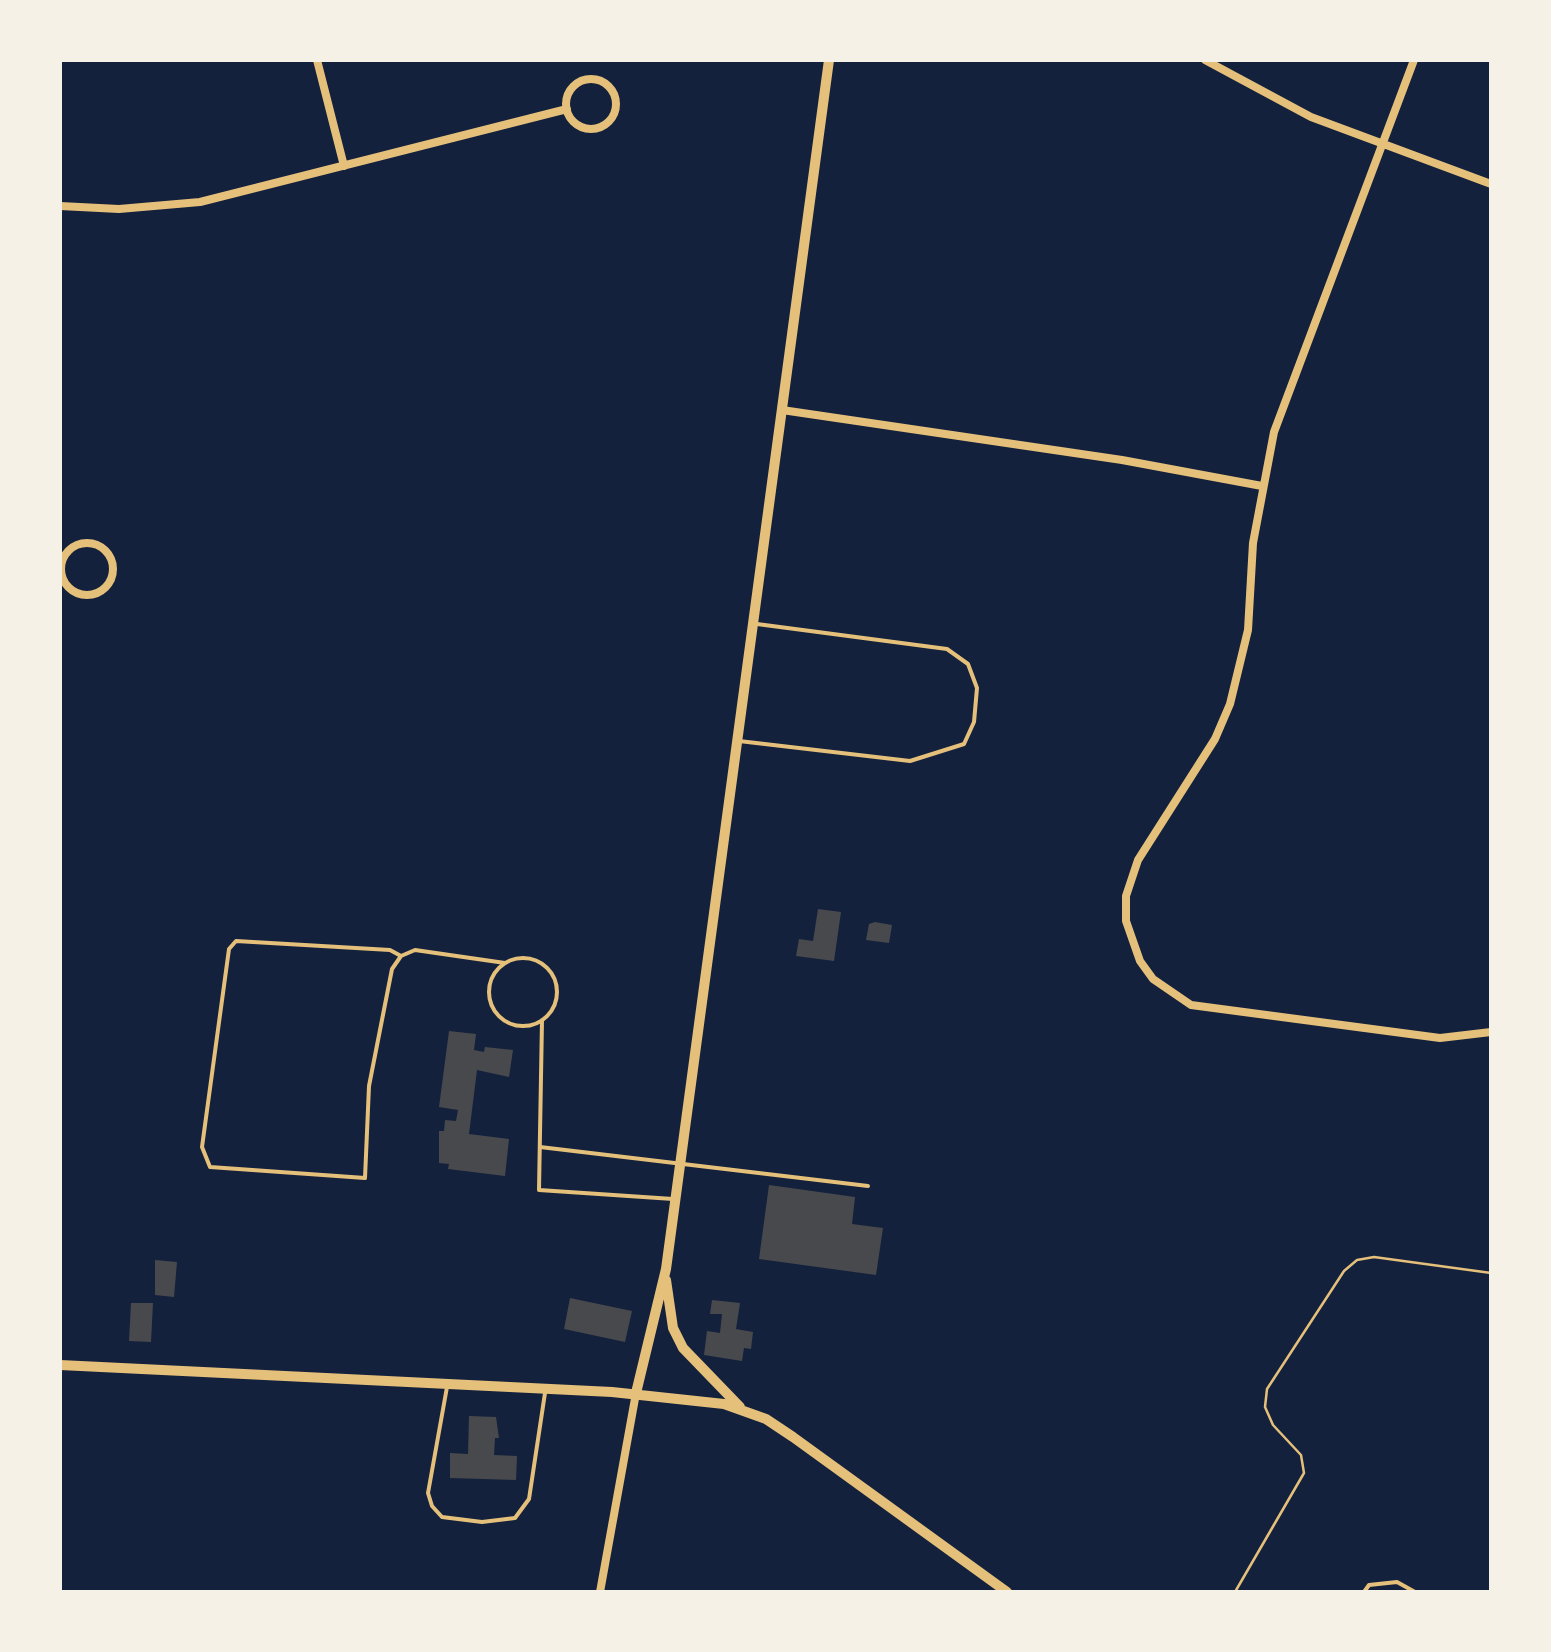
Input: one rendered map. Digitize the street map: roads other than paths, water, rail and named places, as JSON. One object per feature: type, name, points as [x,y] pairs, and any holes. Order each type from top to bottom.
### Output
[{"type":"street","points":[[317,60],[344,166]]},
{"type":"street","points":[[600,1592],[636,1393],[666,1269],[829,60]]},
{"type":"street","points":[[1205,60],[1312,117],[1380,146],[1491,184]]},
{"type":"street","points":[[1414,60],[1289,384],[1262,486],[1241,668],[1214,739],[1130,876],[1126,921],[1131,942],[1153,979],[1172,995],[1210,1010],[1440,1038],[1491,1032]]},
{"type":"street","points":[[590,80],[607,85],[616,103],[609,122],[590,129],[578,126],[566,110],[574,86],[590,80]]},
{"type":"street","points":[[60,206],[119,209],[200,202],[566,110]]},
{"type":"street","points":[[782,410],[1122,460],[1262,486]]},
{"type":"street","points":[[80,543],[102,547],[113,563],[106,587],[92,595],[70,590],[60,573],[63,556],[80,543]]},
{"type":"street","points":[[60,602],[70,590]]},
{"type":"street","points":[[666,1269],[668,1305],[682,1348],[742,1408],[793,1436],[1007,1592]]},
{"type":"street","points":[[60,1365],[636,1393],[742,1408]]},
{"type":"lane","points":[[736,741],[910,761],[964,744],[974,722],[977,688],[968,664],[948,649],[753,623]]},
{"type":"lane","points":[[401,956],[390,950],[236,941],[228,949],[202,1147],[210,1167],[365,1178],[369,1086],[388,980],[401,956],[414,950],[505,963],[528,958],[548,969],[557,990],[551,1012],[542,1020],[511,1024],[494,1010],[489,990],[505,963]]},
{"type":"lane","points":[[542,1020],[540,1190],[673,1199]]},
{"type":"lane","points":[[540,1147],[868,1186]]},
{"type":"lane","points":[[447,1384],[428,1492],[432,1506],[442,1516],[482,1522],[515,1518],[529,1499],[546,1388]]},
{"type":"lane","points":[[1364,1592],[1369,1585],[1397,1582],[1414,1592]]}]
